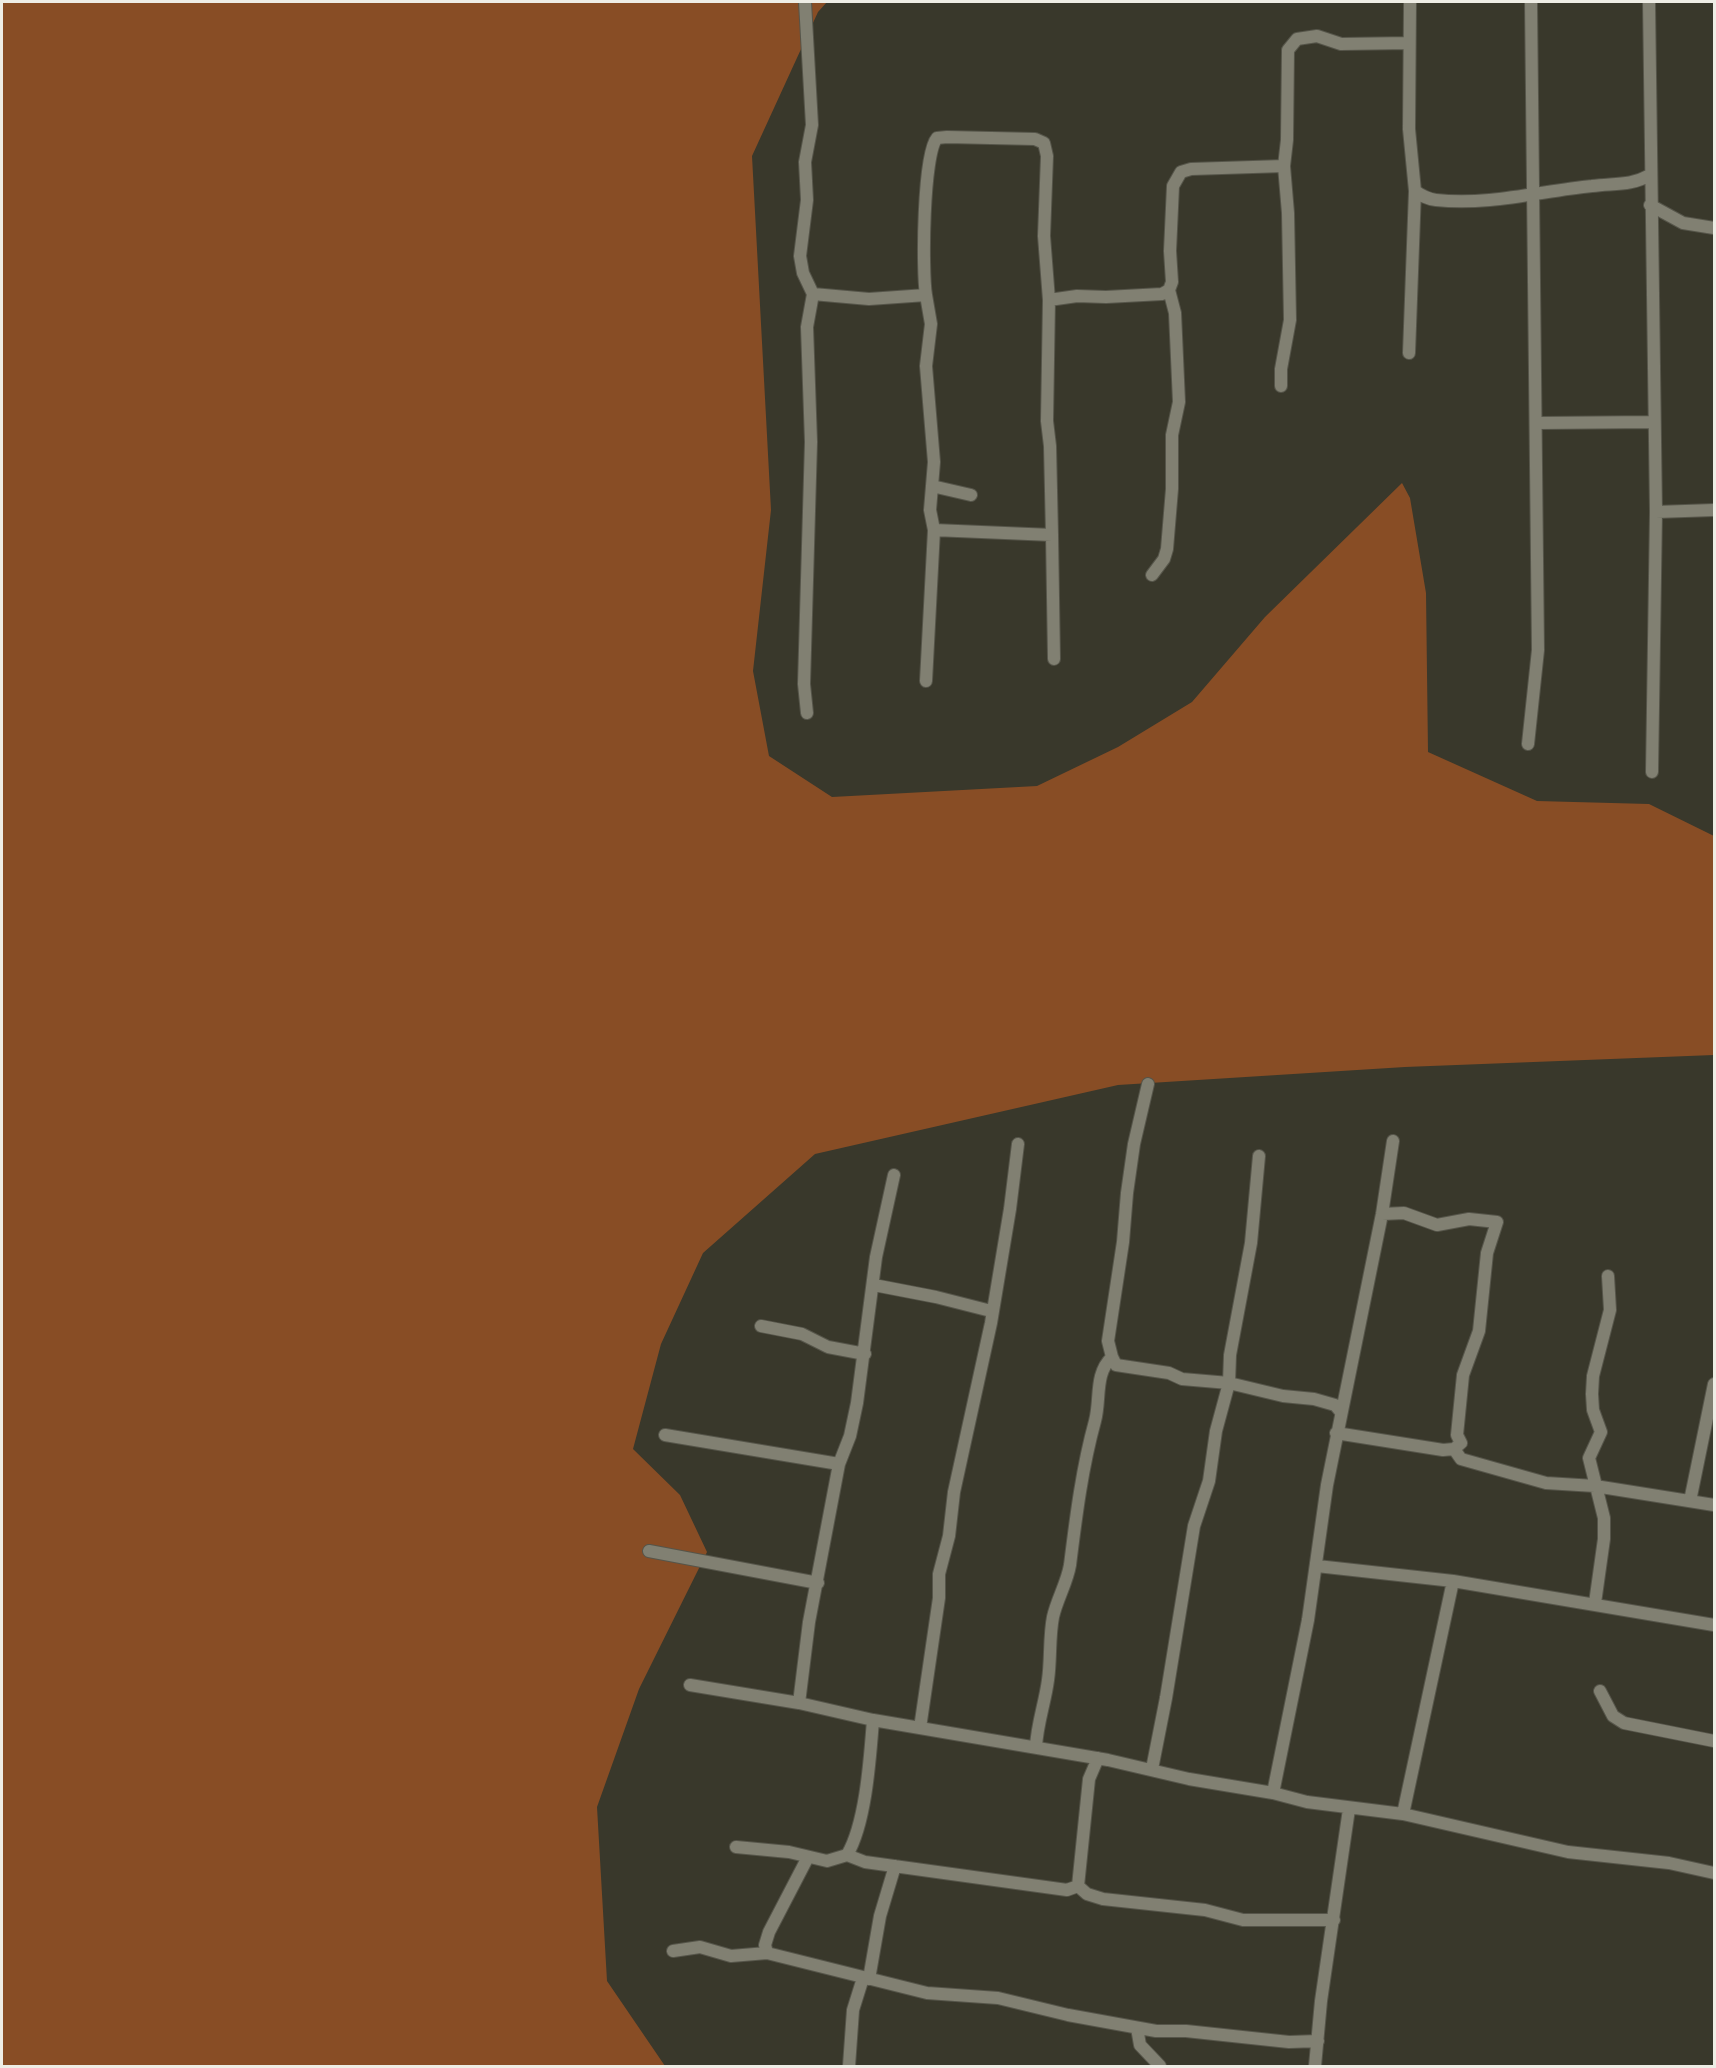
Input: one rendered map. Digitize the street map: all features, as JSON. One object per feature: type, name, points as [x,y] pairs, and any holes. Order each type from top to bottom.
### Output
[{"type":"street","points":[[805,2],[812,125],[805,162],[807,200],[800,256],[803,273],[813,294],[807,327],[811,442],[804,684],[807,713]]},
{"type":"street","points":[[1409,353],[1415,191],[1409,129],[1410,2]]},
{"type":"street","points":[[1528,744],[1538,650],[1531,2]]},
{"type":"street","points":[[1649,2],[1656,512],[1652,772]]},
{"type":"street","points":[[1281,386],[1281,369],[1290,320],[1288,213],[1284,166],[1287,140],[1288,50],[1291,44],[1305,37],[1317,36],[1341,44],[1409,43]]},
{"type":"street","points":[[926,681],[934,530],[930,510],[932,427],[926,366],[931,324],[926,295],[926,201],[928,162],[932,143],[937,138],[1035,139],[1044,143],[1047,156],[1044,236],[1049,300],[1047,421],[1050,446],[1054,659]]},
{"type":"street","points":[[1152,575],[1164,559],[1167,549],[1172,489],[1172,435],[1179,402],[1175,314],[1169,290],[1172,282],[1170,251],[1173,186],[1181,172],[1191,169],[1284,166]]},
{"type":"street","points":[[1415,191],[1424,197],[1437,200],[1533,195],[1592,186],[1636,183],[1650,175]]},
{"type":"street","points":[[1650,204],[1683,223],[1714,228]]},
{"type":"street","points":[[1049,300],[1077,296],[1151,296],[1169,290]]},
{"type":"street","points":[[813,294],[868,299],[926,295]]},
{"type":"street","points":[[1537,423],[1654,422]]},
{"type":"street","points":[[932,486],[971,495]]},
{"type":"street","points":[[1656,512],[1714,510]]},
{"type":"street","points":[[934,530],[1052,534]]},
{"type":"street","points":[[1148,1084],[1134,1144],[1127,1193],[1124,1242],[1108,1341],[1116,1365],[1169,1373],[1182,1379],[1229,1383],[1283,1396],[1325,1401],[1340,1411]]},
{"type":"street","points":[[1273,1793],[1308,1620],[1310,1591],[1317,1566],[1340,1411],[1382,1214],[1393,1141]]},
{"type":"street","points":[[920,1728],[939,1598],[939,1574],[950,1536],[954,1492],[1010,1209],[1018,1144]]},
{"type":"street","points":[[1152,1769],[1194,1526],[1209,1481],[1216,1431],[1229,1383],[1230,1354],[1251,1243],[1259,1156]]},
{"type":"street","points":[[799,1703],[808,1622],[818,1583],[840,1464],[850,1436],[865,1354],[876,1257],[894,1175]]},
{"type":"street","points":[[1336,1433],[1443,1450],[1454,1449],[1461,1443],[1457,1436],[1463,1375],[1479,1331],[1487,1253],[1497,1222],[1469,1219],[1437,1225],[1404,1213],[1382,1214]]},
{"type":"street","points":[[1595,1604],[1604,1539],[1602,1510],[1594,1486],[1589,1458],[1601,1432],[1593,1410],[1593,1376],[1610,1310],[1608,1276]]},
{"type":"street","points":[[874,1285],[991,1311]]},
{"type":"street","points":[[761,1326],[802,1334],[828,1347],[865,1354]]},
{"type":"street","points":[[1036,1747],[1037,1725],[1048,1683],[1053,1615],[1070,1565],[1084,1462],[1098,1411],[1098,1387],[1102,1368],[1112,1357]]},
{"type":"street","points":[[1690,1501],[1714,1384]]},
{"type":"street","points":[[665,1435],[840,1464]]},
{"type":"street","points":[[1454,1449],[1461,1459],[1546,1483],[1594,1486],[1714,1505]]},
{"type":"street","points":[[649,1551],[818,1583]]},
{"type":"street","points":[[1317,1566],[1453,1581],[1714,1625]]},
{"type":"street","points":[[1403,1814],[1453,1581]]},
{"type":"street","points":[[690,1685],[799,1703],[873,1720],[1098,1758],[1189,1779],[1349,1809],[1403,1814],[1568,1852],[1669,1863],[1714,1873]]},
{"type":"street","points":[[1600,1691],[1612,1716],[1624,1723],[1714,1741]]},
{"type":"street","points":[[847,1855],[854,1844],[867,1781],[873,1720]]},
{"type":"street","points":[[1078,1886],[1089,1779],[1098,1758]]},
{"type":"street","points":[[1316,2067],[1321,2001],[1349,1809]]},
{"type":"street","points":[[736,1847],[789,1852],[827,1861],[847,1855],[865,1862],[1067,1890],[1078,1886]]},
{"type":"street","points":[[767,1953],[765,1945],[769,1932],[808,1857]]},
{"type":"street","points":[[849,2067],[853,2010],[866,1978],[880,1916],[895,1866]]},
{"type":"street","points":[[1078,1886],[1086,1894],[1103,1899],[1205,1910],[1243,1920],[1334,1920]]},
{"type":"street","points":[[673,1951],[706,1948],[731,1956],[767,1953],[927,1993],[998,1998],[1068,2016],[1137,2028],[1289,2042],[1318,2041]]},
{"type":"street","points":[[1137,2028],[1140,2045],[1160,2067]]},
{"type":"shaded area","points":[[2,2],[827,2],[818,12],[752,156],[771,510],[753,671],[769,756],[832,797],[1037,786],[1118,747],[1192,702],[1265,617],[1402,483],[1410,498],[1426,593],[1428,752],[1537,801],[1649,804],[1714,836],[1714,1055],[1405,1067],[1118,1085],[815,1154],[703,1253],[661,1344],[633,1449],[680,1495],[707,1552],[639,1689],[597,1807],[607,1981],[665,2066],[2,2066]]}]
